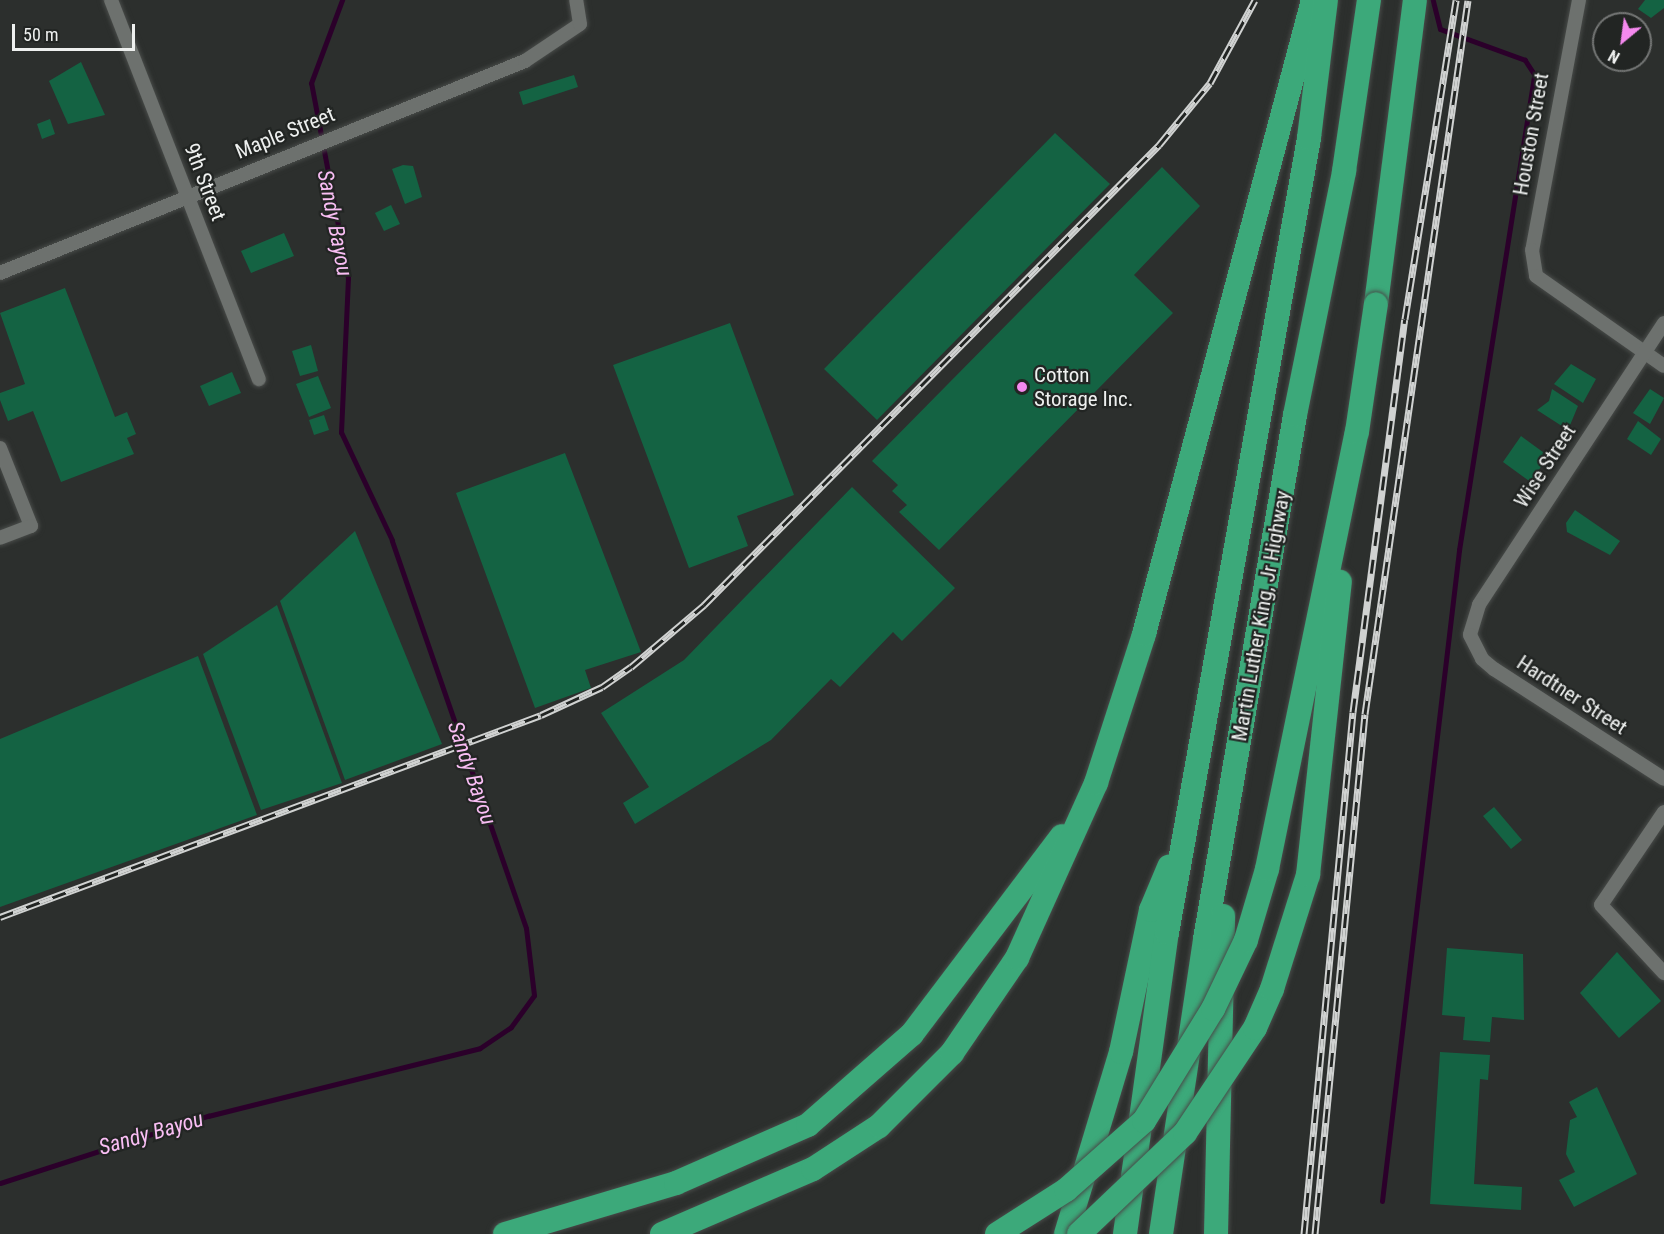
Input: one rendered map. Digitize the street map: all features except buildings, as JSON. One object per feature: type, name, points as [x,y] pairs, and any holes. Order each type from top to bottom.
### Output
[{"type":"highway","points":[[662,1234],[813,1168],[879,1126],[952,1053],[1017,958],[1096,783],[1184,500],[1313,0]]},
{"type":"highway","name":"Martin Luther King, Jr Highway","points":[[1125,1234],[1186,826],[1255,419],[1310,138],[1326,0]]},
{"type":"highway","name":"Martin Luther King, Jr Highway","points":[[1161,1234],[1232,787],[1295,415],[1344,171],[1369,0]]},
{"type":"highway","points":[[1079,1234],[1138,1183],[1212,1097],[1255,1028],[1291,937],[1308,875],[1357,432],[1415,0]]},
{"type":"highway","points":[[997,1234],[1066,1190],[1144,1121],[1213,1009],[1246,940],[1267,869],[1357,432]]},
{"type":"highway","points":[[505,1234],[676,1183],[808,1125],[843,1099],[927,1016],[1038,873],[1096,783]]},
{"type":"highway","points":[[1216,1234],[1218,983],[1232,787]]},
{"type":"highway","points":[[1066,1234],[1121,1052],[1151,910],[1186,826]]},
{"type":"street","name":"9th Street","points":[[111,0],[259,379]]},
{"type":"street","name":"Maple Street","points":[[0,273],[329,137],[525,61],[580,24],[576,0]]},
{"type":"street","name":"Houston Street","points":[[1579,0],[1532,250],[1536,276],[1645,353]]},
{"type":"street","name":"Wise Street","points":[[1470,635],[1479,605],[1664,322]]},
{"type":"street","points":[[1645,353],[1664,366]]},
{"type":"street","points":[[0,448],[31,526],[0,538]]},
{"type":"street","name":"Hardtner Street","points":[[1470,635],[1482,659],[1494,669],[1664,779]]},
{"type":"street","points":[[1664,812],[1601,906],[1664,973]]},
{"type":"waterway","name":"Sandy Bayou","points":[[0,1183],[208,1116],[480,1048],[511,1027],[534,995],[526,928],[392,540],[341,432],[348,278],[311,83],[342,0]]},
{"type":"waterway","points":[[1382,1201],[1459,550],[1534,74],[1525,60],[1440,29],[1433,0]]},
{"type":"railway","points":[[0,917],[541,715],[602,687],[631,667],[704,605],[1159,145],[1210,83],[1255,0]]},
{"type":"railway","points":[[1304,1234],[1353,712],[1405,319],[1456,0]]},
{"type":"railway","points":[[1315,1234],[1365,714],[1468,0]]},
{"type":"place","name":"Cotton Storage Inc.","points":[[1022,387]]}]
